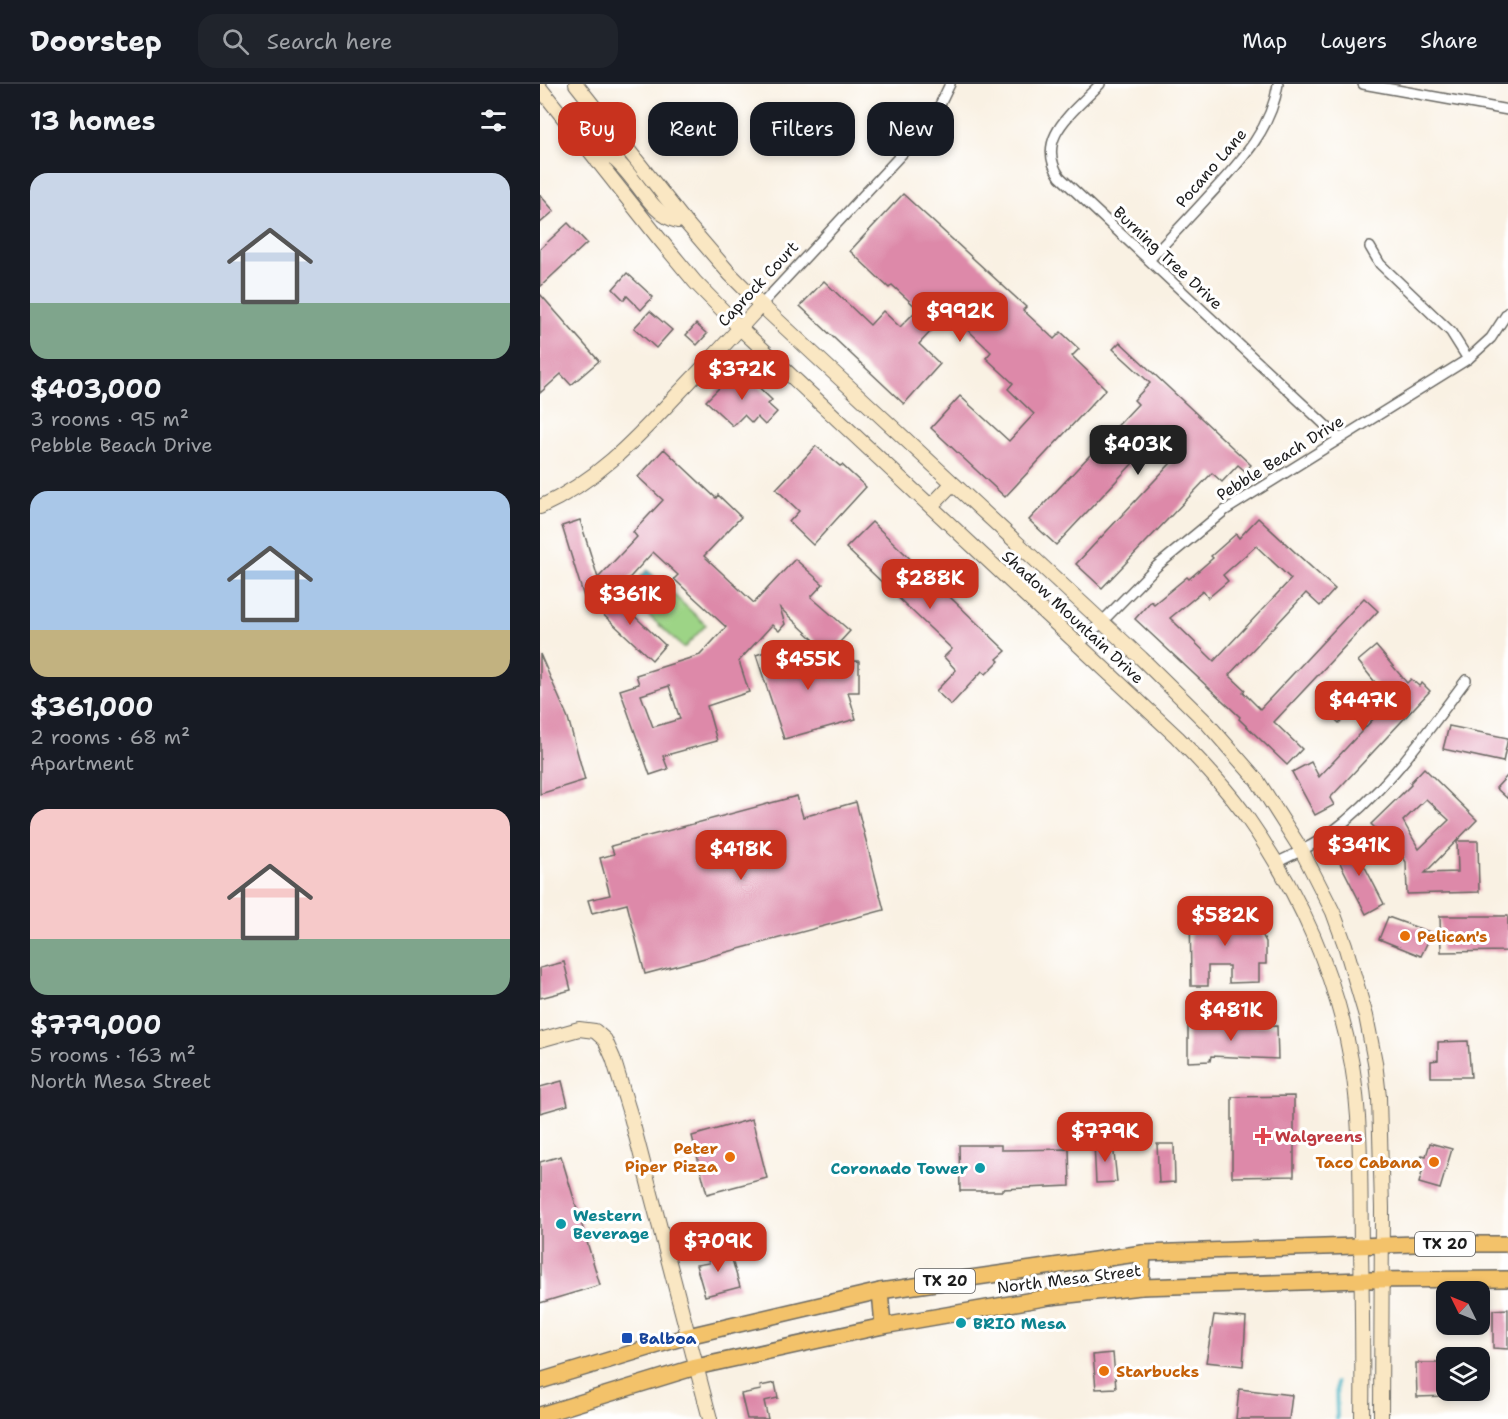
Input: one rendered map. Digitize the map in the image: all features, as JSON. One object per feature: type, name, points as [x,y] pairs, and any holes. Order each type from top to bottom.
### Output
[{"type":"main road","name":"Shadow Mountain Drive","points":[[576,84],[682,218],[730,274],[1199,715],[1230,747],[1268,796],[1302,850],[1333,912],[1345,945],[1366,1016],[1378,1096],[1382,1245],[1381,1419]]},
{"type":"main road","name":"Shadow Mountain Drive","points":[[540,88],[695,282],[740,328],[1177,737],[1208,769],[1248,818],[1276,863],[1316,943],[1343,1024],[1352,1065],[1358,1114],[1362,1280],[1362,1419]]},
{"type":"main road","points":[[598,162],[610,156],[619,162],[659,210],[673,220],[678,221],[682,218]]},
{"type":"main road","name":"Caprock Court","points":[[540,507],[557,500],[587,482],[625,450],[761,305]]},
{"type":"main road","points":[[931,506],[952,484]]},
{"type":"main road","points":[[1343,1024],[1366,1016]]},
{"type":"main road","points":[[540,1040],[579,1029],[595,1031],[605,1040],[632,1117],[710,1419]]},
{"type":"main road","name":"North Mesa Street","points":[[540,1380],[688,1336],[880,1291],[1143,1253],[1382,1245],[1508,1244]]},
{"type":"main road","points":[[1141,1287],[1143,1253]]},
{"type":"main road","name":"North Mesa Street","points":[[540,1415],[696,1367],[883,1326],[1050,1297],[1141,1287],[1362,1280],[1508,1279]]},
{"type":"main road","points":[[880,1291],[883,1326]]},
{"type":"street","name":"Caprock Court","points":[[761,305],[926,128],[950,84]]},
{"type":"street","name":"Burning Tree Drive","points":[[1100,84],[1058,129],[1051,144],[1051,158],[1060,177],[1339,438]]},
{"type":"street","name":"Pocano Lane","points":[[1149,260],[1244,158],[1261,132],[1273,105],[1278,84]]},
{"type":"street","points":[[1363,84],[1508,110]]},
{"type":"street","points":[[1370,247],[1380,264],[1451,332],[1468,359]]},
{"type":"street","name":"Pebble Beach Drive","points":[[1079,645],[1156,567],[1224,511],[1468,359],[1491,338],[1508,312]]},
{"type":"street","points":[[1276,863],[1328,835],[1368,802],[1405,761],[1466,680]]},
{"type":"green space","points":[[657,579],[706,625],[684,648],[635,603]]},
{"type":"water","points":[[647,570],[656,578],[639,596],[631,588]]},
{"type":"building","points":[[903,194],[1026,307],[1023,310],[1054,339],[1061,332],[1079,349],[1072,356],[1106,389],[1005,497],[931,428],[960,396],[1009,441],[1034,414],[1008,389],[1013,383],[986,358],[991,352],[949,312],[919,344],[940,364],[904,404],[800,306],[824,281],[870,325],[883,311],[900,327],[918,309],[892,285],[889,288],[850,251]]},
{"type":"building","points":[[540,195],[554,211],[540,223]]},
{"type":"building","points":[[568,223],[587,243],[540,287],[540,249]]},
{"type":"building","points":[[627,273],[653,297],[641,310],[627,296],[624,300],[613,289]]},
{"type":"building","points":[[540,294],[599,361],[571,385],[561,374],[540,393]]},
{"type":"building","points":[[650,311],[672,330],[656,348],[634,328]]},
{"type":"building","points":[[696,324],[707,334],[697,345],[686,335]]},
{"type":"building","points":[[1120,342],[1251,465],[1245,471],[1238,465],[1222,482],[1212,473],[1102,588],[1076,564],[1185,448],[1165,429],[1056,545],[1029,520],[1138,404],[1134,400],[1150,383],[1113,349]]},
{"type":"building","points":[[743,372],[772,400],[768,404],[777,412],[765,425],[757,417],[752,423],[744,415],[733,426],[706,401],[733,374],[737,378]]},
{"type":"building","points":[[816,446],[866,487],[813,545],[789,522],[799,511],[776,489]]},
{"type":"building","points":[[664,449],[716,498],[718,495],[741,517],[704,556],[754,603],[795,559],[823,584],[811,597],[850,631],[829,654],[780,608],[785,624],[779,631],[772,625],[739,661],[749,692],[707,706],[717,741],[663,756],[668,769],[650,775],[620,690],[639,684],[636,675],[700,655],[726,627],[674,579],[678,575],[653,552],[622,586],[584,597],[562,526],[580,520],[598,578],[637,537],[633,532],[663,500],[638,477]],"holes":[[[669,686],[680,719],[653,727],[641,695]]]},
{"type":"building","points":[[1258,518],[1335,589],[1320,606],[1306,593],[1229,675],[1260,709],[1364,598],[1378,611],[1274,722],[1302,749],[1287,765],[1239,719],[1240,717],[1135,619],[1151,601],[1154,604],[1187,577],[1189,579],[1236,534],[1239,538]],"holes":[[[1256,546],[1291,579],[1214,661],[1170,618],[1203,591],[1208,598],[1228,581],[1223,575]]]},
{"type":"building","points":[[872,522],[1006,651],[986,674],[982,671],[951,705],[936,691],[956,670],[944,657],[952,649],[846,548]]},
{"type":"building","points":[[609,592],[665,645],[652,660],[595,607]]},
{"type":"building","points":[[791,643],[797,662],[859,661],[859,692],[848,692],[856,719],[784,739],[756,655]]},
{"type":"building","points":[[1376,646],[1407,683],[1411,679],[1419,686],[1422,683],[1430,691],[1330,798],[1334,805],[1315,815],[1292,772],[1311,762],[1319,777],[1390,701],[1358,661]]},
{"type":"building","points":[[540,654],[568,718],[585,780],[540,794]]},
{"type":"building","points":[[1340,686],[1358,703],[1339,723],[1321,706]]},
{"type":"building","points":[[1449,726],[1508,738],[1503,762],[1443,749]]},
{"type":"building","points":[[1424,768],[1477,820],[1425,873],[1458,872],[1457,841],[1478,841],[1479,892],[1407,894],[1406,862],[1389,834],[1385,838],[1371,824],[1411,785],[1410,783]],"holes":[[[1426,799],[1449,820],[1419,849],[1403,821]]]},
{"type":"building","points":[[1508,775],[1508,799],[1496,788]]},
{"type":"building","points":[[797,796],[803,817],[856,802],[884,910],[645,974],[627,904],[592,913],[588,900],[610,895],[600,858],[614,854],[611,846]]},
{"type":"building","points":[[1351,840],[1384,904],[1366,914],[1333,849]]},
{"type":"building","points":[[1206,902],[1206,924],[1229,924],[1229,917],[1253,917],[1266,942],[1266,964],[1259,964],[1259,982],[1229,983],[1229,966],[1208,966],[1208,986],[1191,986],[1190,903]]},
{"type":"building","points":[[1440,916],[1508,916],[1508,951],[1441,952]]},
{"type":"building","name":"Pelican's","points":[[1388,917],[1432,933],[1421,956],[1379,939]]},
{"type":"building","points":[[564,962],[571,990],[540,998],[540,968]]},
{"type":"building","points":[[1188,1022],[1211,1022],[1211,1027],[1277,1026],[1278,1059],[1211,1056],[1210,1061],[1188,1062]]},
{"type":"building","points":[[1468,1041],[1471,1077],[1431,1077],[1431,1061],[1438,1060],[1438,1042]]},
{"type":"building","points":[[562,1081],[568,1105],[540,1113],[540,1087]]},
{"type":"building","name":"Walgreens","points":[[1294,1096],[1294,1176],[1232,1177],[1232,1097]]},
{"type":"building","name":"Peter Piper Pizza","points":[[752,1119],[767,1178],[707,1194],[692,1136]]},
{"type":"building","points":[[1094,1143],[1113,1143],[1117,1182],[1096,1183]]},
{"type":"building","name":"Taco Cabana","points":[[1430,1143],[1452,1149],[1440,1189],[1419,1183],[1423,1169],[1418,1167],[1422,1155],[1426,1156]]},
{"type":"building","points":[[1157,1144],[1174,1144],[1175,1182],[1159,1183]]},
{"type":"building","points":[[959,1145],[1001,1145],[1001,1150],[1069,1149],[1070,1186],[1002,1189],[1002,1191],[960,1191]]},
{"type":"building","name":"Western Beverage","points":[[561,1156],[600,1285],[540,1303],[540,1162]]},
{"type":"building","points":[[729,1249],[740,1287],[705,1296],[696,1265],[709,1263],[707,1254]]},
{"type":"building","points":[[1508,1309],[1508,1349],[1493,1348],[1493,1310]]},
{"type":"building","points":[[1214,1315],[1246,1318],[1243,1366],[1206,1362]]},
{"type":"building","name":"Starbucks","points":[[1113,1353],[1116,1388],[1096,1389],[1093,1355]]},
{"type":"building","points":[[1416,1363],[1436,1363],[1436,1396],[1417,1397]]},
{"type":"building","points":[[775,1383],[778,1398],[764,1401],[768,1419],[747,1419],[741,1394],[761,1390],[760,1386]]},
{"type":"building","points":[[1239,1389],[1292,1395],[1289,1419],[1236,1419]]},
{"type":"waterway","points":[[1336,1383],[1337,1419]]},
{"type":"place","name":"Pelican's","points":[[1405,936]]},
{"type":"place","name":"Walgreens","points":[[1263,1136]]},
{"type":"place","name":"Peter Piper Pizza","points":[[730,1157]]},
{"type":"place","name":"Taco Cabana","points":[[1434,1162]]},
{"type":"place","name":"Coronado Tower","points":[[980,1168]]},
{"type":"place","name":"Western Beverage","points":[[561,1224]]},
{"type":"place","name":"BRIO Mesa","points":[[961,1323]]},
{"type":"place","name":"Balboa","points":[[627,1338]]},
{"type":"place","name":"Starbucks","points":[[1104,1371]]}]
